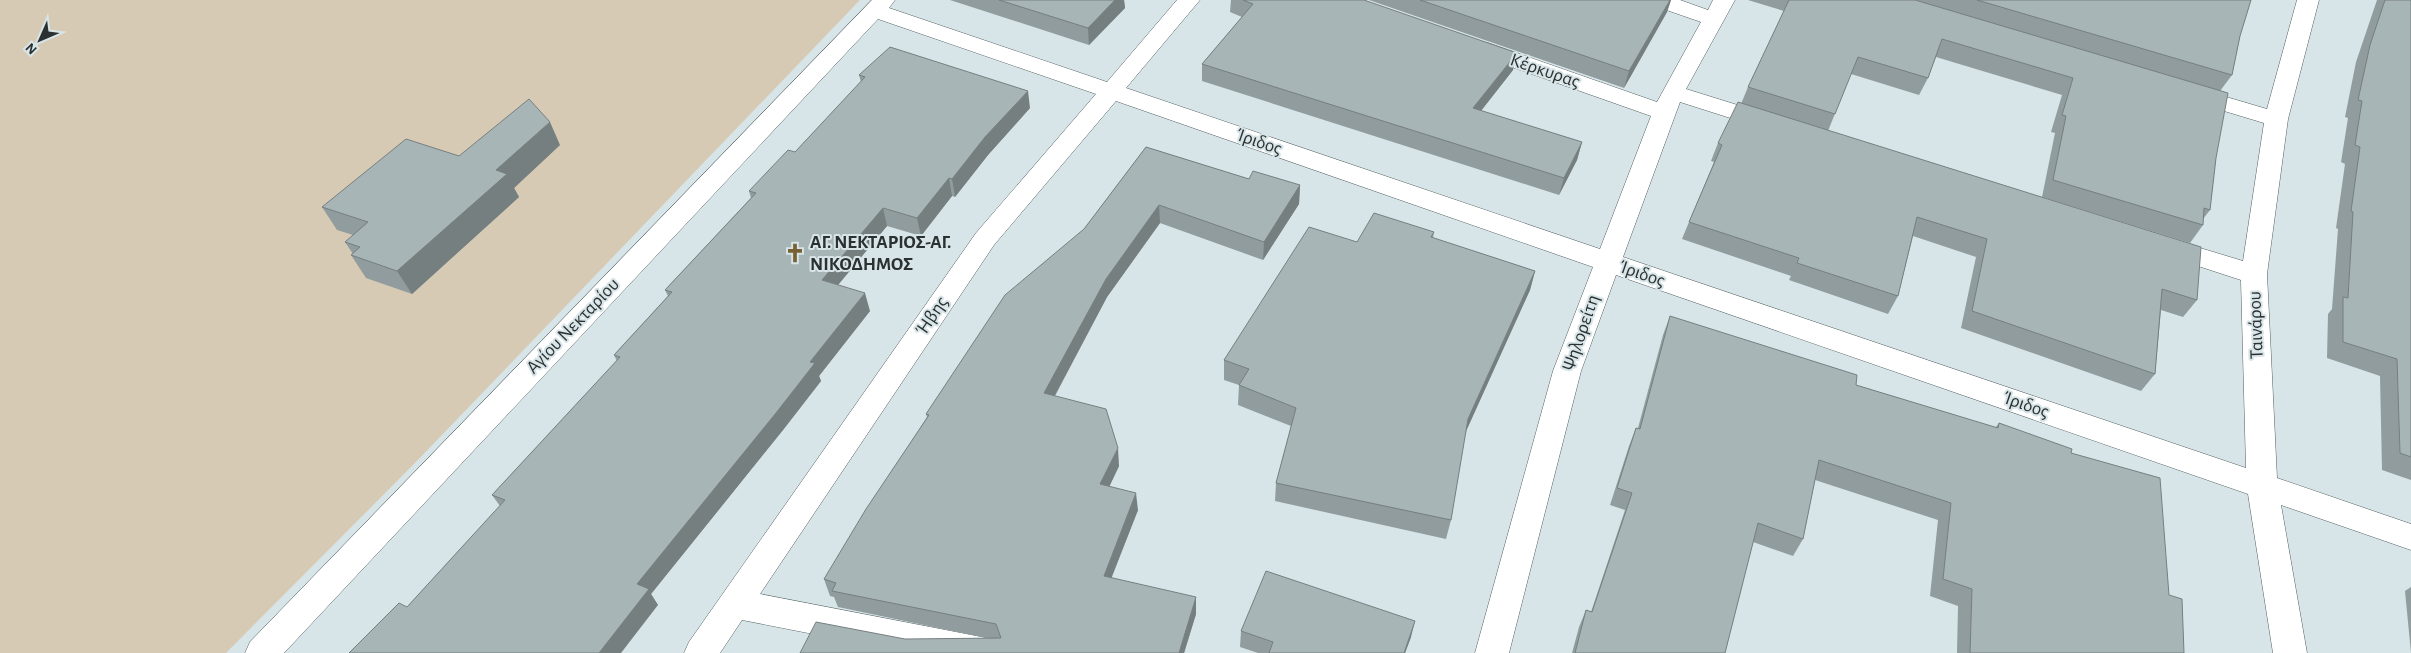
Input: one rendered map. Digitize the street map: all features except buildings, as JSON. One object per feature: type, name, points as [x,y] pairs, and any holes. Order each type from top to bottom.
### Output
[{"type":"street","name":"Ήβης","points":[[702,653],[984,239],[1189,0]]},
{"type":"street","points":[[1660,0],[1718,10]]},
{"type":"street","name":"Ταινάρου","points":[[2290,653],[2262,486],[2254,274],[2276,119],[2308,0]]},
{"type":"street","name":"Ίριδος","points":[[879,5],[1111,91],[2411,537]]},
{"type":"street","name":"Αγίου Νεκταρίου","points":[[262,653],[879,5]]},
{"type":"street","name":"Ψηλορείτη","points":[[1492,653],[1567,371],[1606,261],[1667,102],[1718,10]]},
{"type":"street","name":"Κέρκυρας","points":[[1461,42],[1667,102],[1786,128]]},
{"type":"street","points":[[2173,88],[2276,119]]},
{"type":"street","points":[[2139,238],[2254,274]]},
{"type":"street","points":[[735,604],[987,653]]},
{"type":"shaded area","points":[[0,0],[860,0],[414,464],[226,653],[0,653]]},
{"type":"place","name":"ΑΓ. ΝΕΚΤΑΡΙΟΣ-ΑΓ. ΝΙΚΟΔΗΜΟΣ","points":[[795,253]]}]
